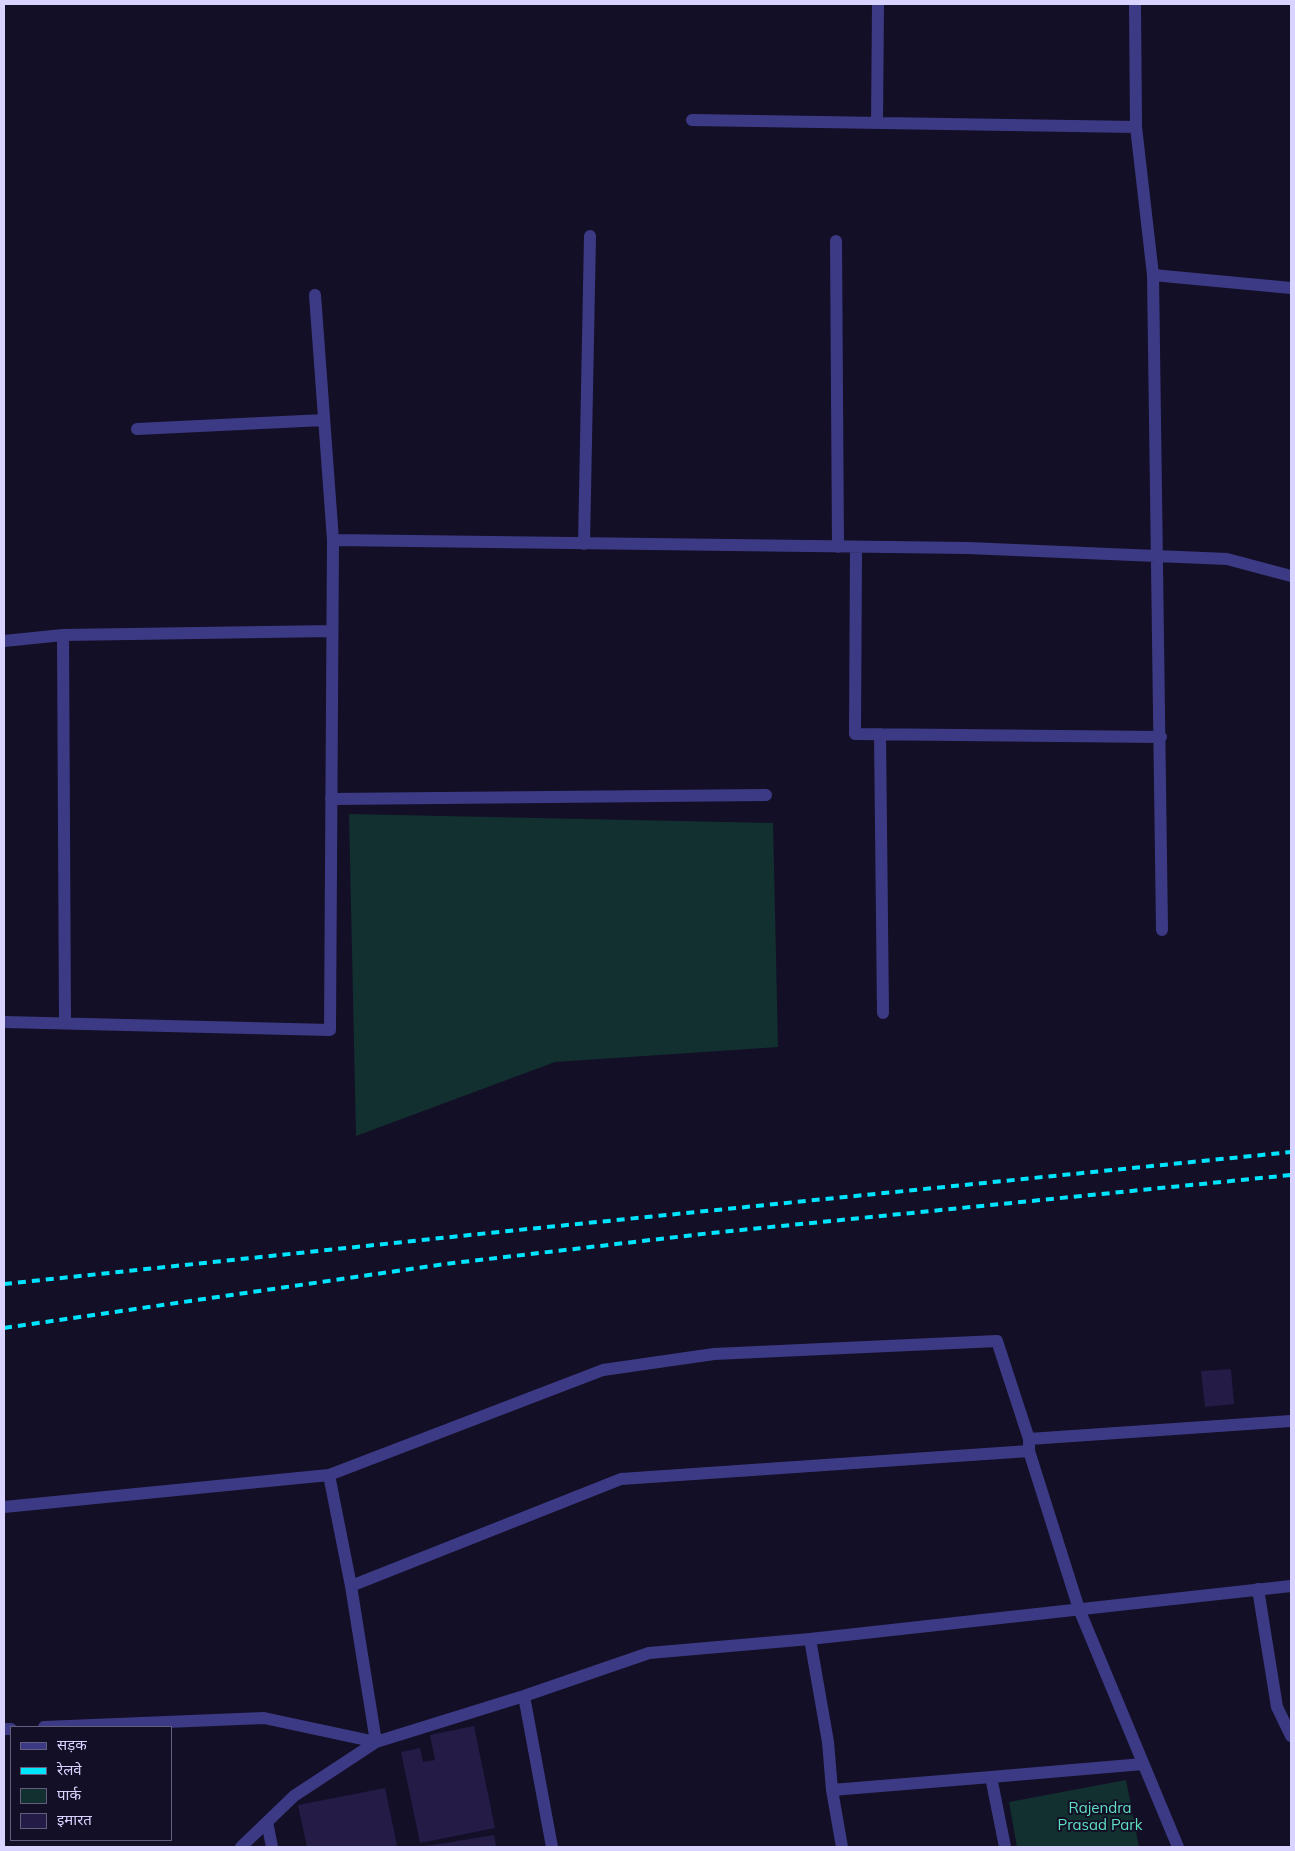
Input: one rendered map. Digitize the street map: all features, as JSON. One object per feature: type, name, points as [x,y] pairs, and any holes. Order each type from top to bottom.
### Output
[{"type":"street","points":[[877,123],[878,4]]},
{"type":"street","points":[[1135,4],[1136,127],[1154,275],[1162,930]]},
{"type":"street","points":[[692,120],[1136,127]]},
{"type":"street","points":[[584,544],[590,236]]},
{"type":"street","points":[[836,241],[838,547]]},
{"type":"street","points":[[1154,275],[1291,288]]},
{"type":"street","points":[[4,1022],[330,1030],[333,540],[315,295]]},
{"type":"street","points":[[137,429],[324,420]]},
{"type":"street","points":[[333,540],[968,548],[1227,559],[1291,576]]},
{"type":"street","points":[[856,547],[855,734],[1160,737]]},
{"type":"street","points":[[4,641],[64,635],[332,631]]},
{"type":"street","points":[[64,635],[65,1023]]},
{"type":"street","points":[[880,734],[883,1013]]},
{"type":"street","points":[[331,799],[766,795]]},
{"type":"street","points":[[4,1507],[329,1475],[602,1370],[714,1354],[997,1341],[1079,1609],[1178,1847]]},
{"type":"street","points":[[351,1586],[621,1479],[1291,1421]]},
{"type":"street","points":[[329,1475],[351,1586],[376,1742]]},
{"type":"street","points":[[241,1847],[294,1796],[376,1742],[650,1654],[1291,1586]]},
{"type":"street","points":[[1258,1590],[1277,1707],[1291,1736]]},
{"type":"street","points":[[810,1638],[828,1742],[832,1790],[842,1847]]},
{"type":"street","points":[[524,1696],[552,1847]]},
{"type":"street","points":[[68,1726],[264,1718],[376,1742]]},
{"type":"street","points":[[832,1790],[1143,1764]]},
{"type":"street","points":[[991,1777],[1005,1847]]},
{"type":"street","points":[[268,1822],[272,1847]]},
{"type":"green space","points":[[349,814],[773,823],[778,1047],[555,1062],[356,1136]]},
{"type":"green space","name":"Rajendra Prasad Park","points":[[1126,1780],[1139,1847],[1017,1847],[1009,1802]]},
{"type":"building","points":[[1231,1369],[1234,1404],[1205,1407],[1201,1371]]},
{"type":"building","points":[[474,1726],[495,1828],[420,1843],[401,1752],[420,1748],[423,1762],[435,1760],[430,1735]]},
{"type":"building","points":[[385,1788],[397,1845],[394,1847],[307,1847],[298,1805]]},
{"type":"building","points":[[494,1835],[496,1847],[426,1847],[426,1846]]},
{"type":"railway","points":[[4,1284],[1291,1152]]},
{"type":"railway","points":[[4,1328],[445,1264],[711,1233],[1291,1175]]}]
